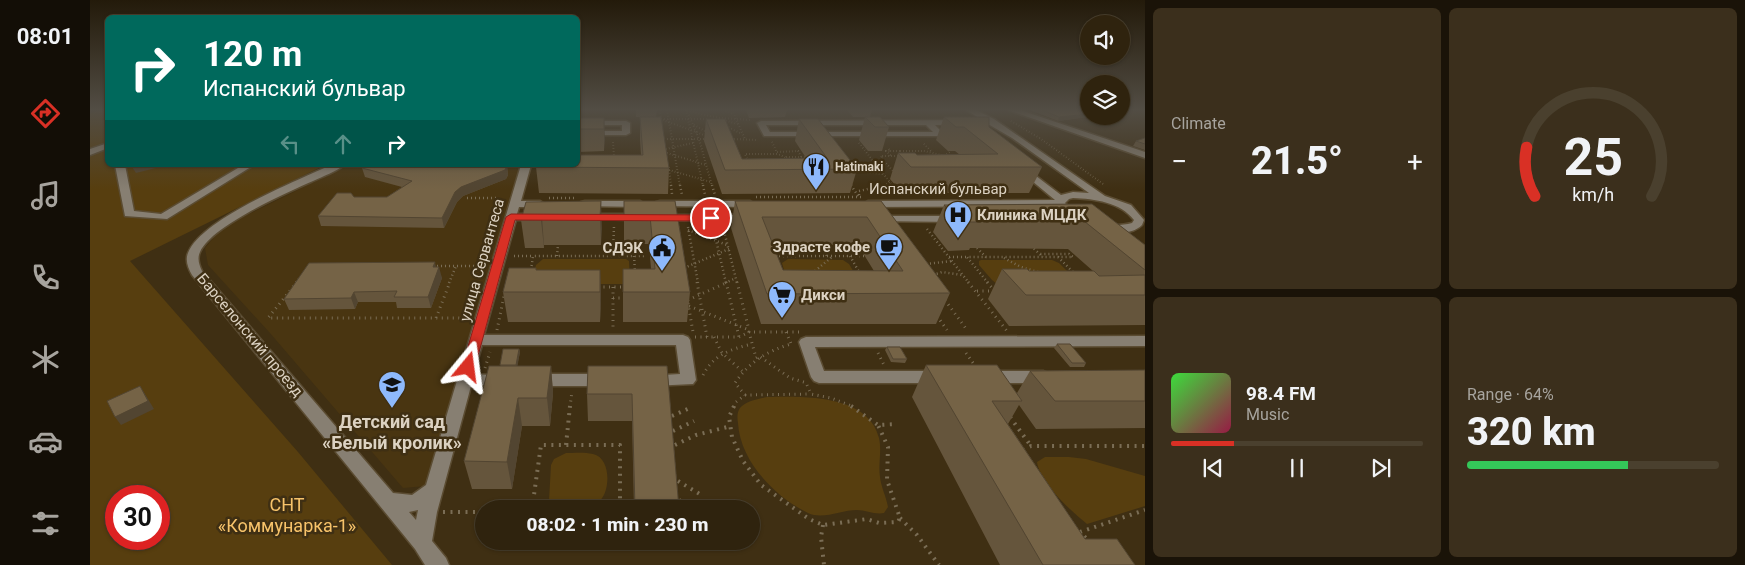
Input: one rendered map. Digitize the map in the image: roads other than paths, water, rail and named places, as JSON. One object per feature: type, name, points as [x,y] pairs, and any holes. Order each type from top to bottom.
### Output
[{"type":"street","points":[[1016,136],[1105,200],[1140,213],[1137,225],[1130,228],[1106,227],[1081,220],[1070,214],[1061,202],[1016,164]]},
{"type":"street","points":[[1090,136],[1145,155]]},
{"type":"street","points":[[90,152],[105,146]]},
{"type":"street","points":[[120,167],[129,214],[163,217],[245,167]]},
{"type":"street","name":"Барселонский проезд","points":[[335,167],[232,218],[215,229],[201,241],[194,252],[192,263],[196,272],[422,542],[427,552],[439,565]]},
{"type":"street","name":"улица Сервантеса","points":[[422,542],[433,490],[525,167]]},
{"type":"street","name":"Испанский бульвар","points":[[861,200],[1061,202],[1073,196],[1082,195],[1105,200]]},
{"type":"street","points":[[579,201],[683,201],[717,204],[770,198]]},
{"type":"street","points":[[514,206],[547,201]]},
{"type":"street","points":[[514,206],[553,217]]},
{"type":"street","points":[[572,217],[684,223],[716,218],[759,218]]},
{"type":"street","name":"Испанский бульвар","points":[[863,218],[968,219]]},
{"type":"street","points":[[1058,220],[1081,220]]},
{"type":"street","points":[[1106,227],[1112,240]]},
{"type":"street","points":[[955,377],[820,377],[806,342],[872,342],[963,336],[1145,341]]},
{"type":"street","points":[[476,340],[683,340],[688,380],[640,380]]},
{"type":"street","points":[[978,377],[1059,377]]},
{"type":"street","points":[[463,387],[621,380]]},
{"type":"street","points":[[387,500],[402,504],[415,503],[424,499],[433,490]]},
{"type":"place","name":"Hatimaki","points":[[816,191]]},
{"type":"place","name":"Клиника МЦДК","points":[[958,239]]},
{"type":"place","name":"Здрасте кофе","points":[[889,271]]},
{"type":"place","name":"СДЭК","points":[[662,272]]},
{"type":"place","name":"Дикси","points":[[782,319]]},
{"type":"place","name":"Детский сад «Белый кролик»","points":[[392,409]]},
{"type":"park label","name":"СНТ «Коммунарка-1»","points":[[287,514]]}]
